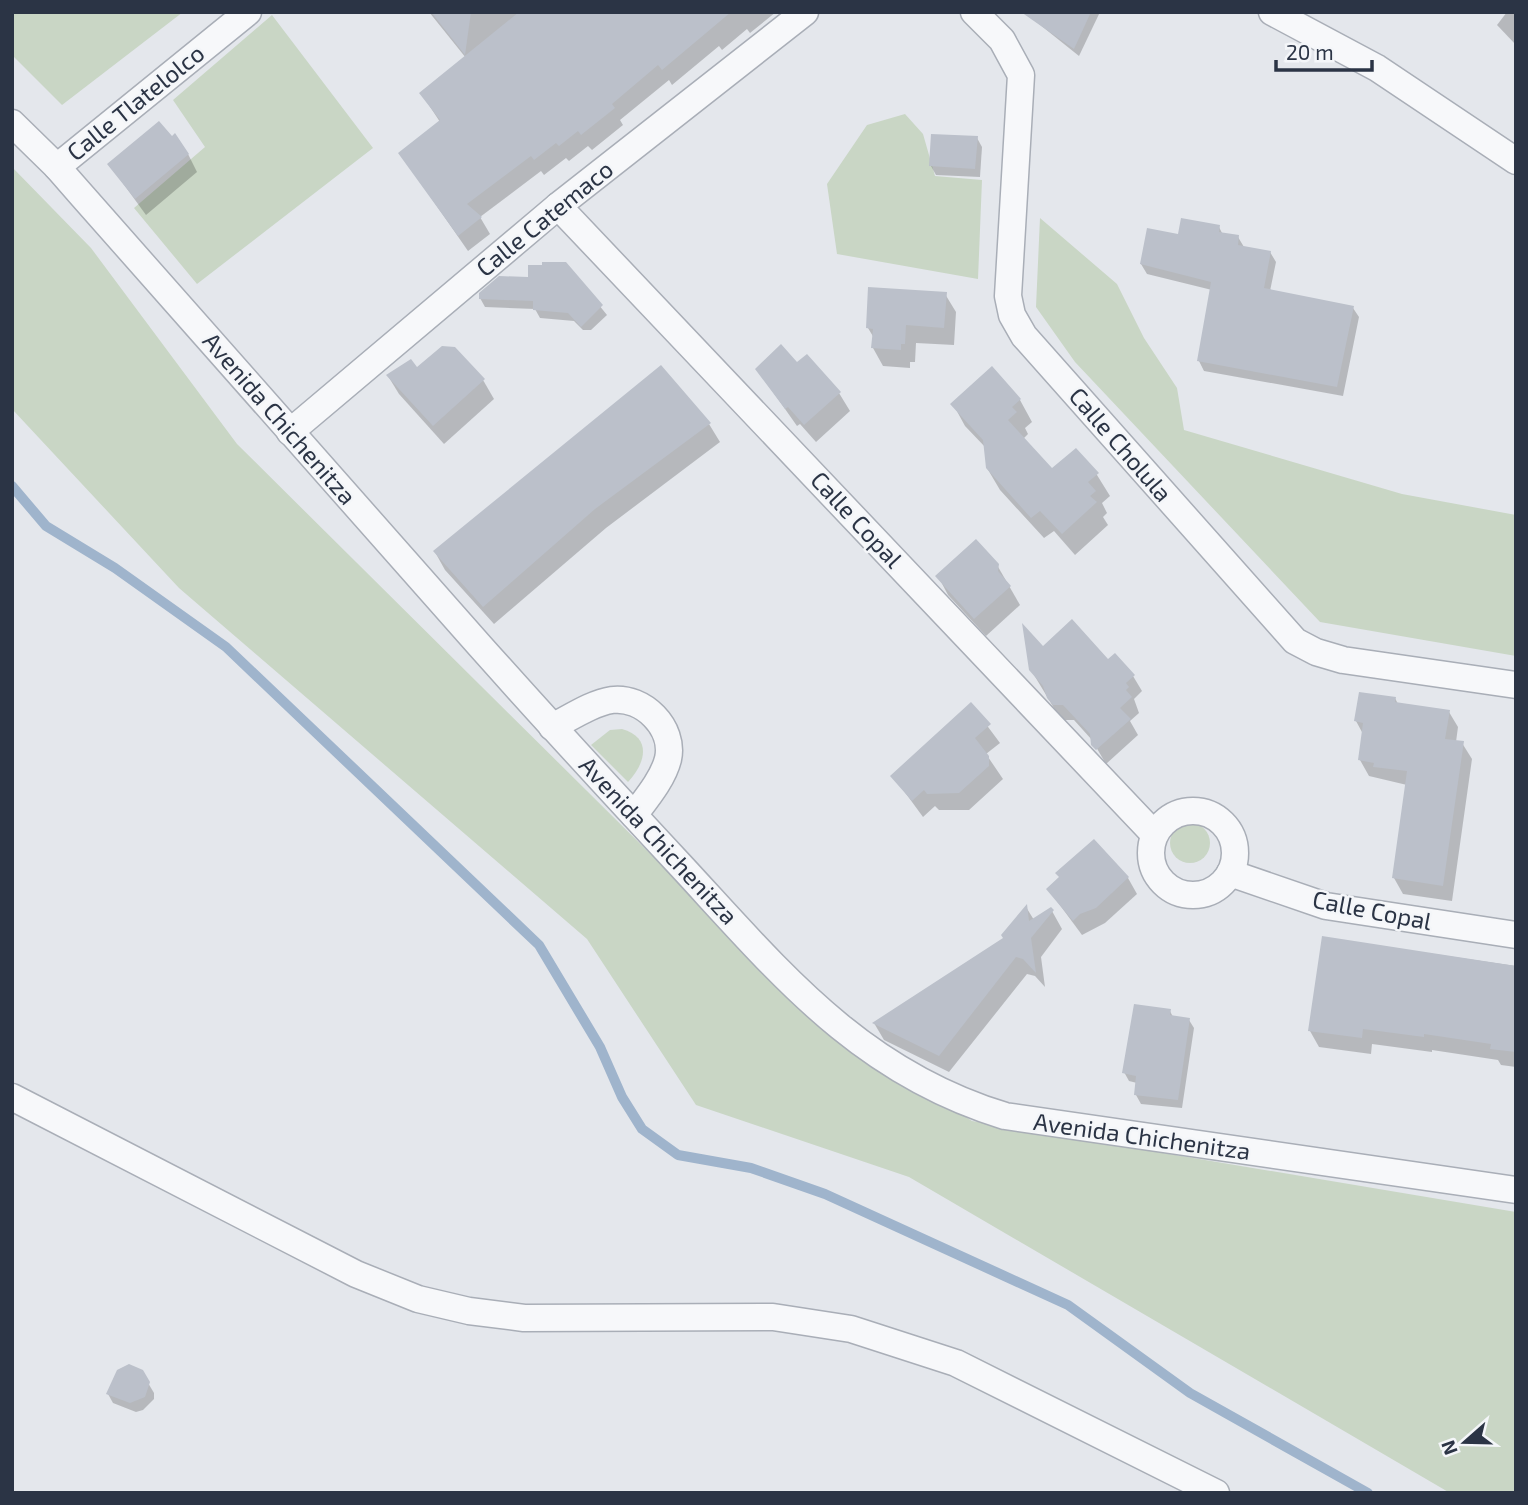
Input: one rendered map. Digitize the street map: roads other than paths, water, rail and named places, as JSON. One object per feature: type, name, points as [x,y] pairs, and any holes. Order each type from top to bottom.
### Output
[{"type":"street","name":"Calle Tlatelolco","points":[[57,167],[248,12]]},
{"type":"street","name":"Calle Catemaco","points":[[290,432],[558,206],[805,12]]},
{"type":"street","name":"Calle Cholula","points":[[974,12],[1002,40],[1021,75],[1007,296],[1012,315],[1024,335],[1295,641],[1316,652],[1343,660],[1516,685]]},
{"type":"street","points":[[1272,12],[1377,68],[1516,161]]},
{"type":"street","name":"Avenida Chichenitza","points":[[12,123],[57,167],[552,727],[634,816],[818,1011],[898,1069],[977,1108],[1035,1122],[1516,1190]]},
{"type":"street","name":"Calle Copal","points":[[558,206],[1154,834]]},
{"type":"street","points":[[552,727],[612,700],[631,701],[652,713],[664,730],[668,758],[656,784],[634,816]]},
{"type":"street","points":[[1199,810],[1212,814],[1223,822],[1235,846],[1230,873],[1210,892],[1196,896],[1170,889],[1161,881],[1151,859],[1154,834],[1172,815],[1199,810]]},
{"type":"street","name":"Calle Copal","points":[[1230,873],[1326,906],[1516,935]]},
{"type":"street","points":[[12,1097],[356,1274],[418,1299],[469,1311],[524,1318],[773,1317],[851,1329],[956,1363],[1216,1493]]},
{"type":"waterway","points":[[12,486],[46,526],[115,568],[226,647],[539,945],[600,1047],[622,1097],[642,1129],[678,1155],[751,1168],[825,1194],[1068,1305],[1190,1393],[1368,1493]]}]
